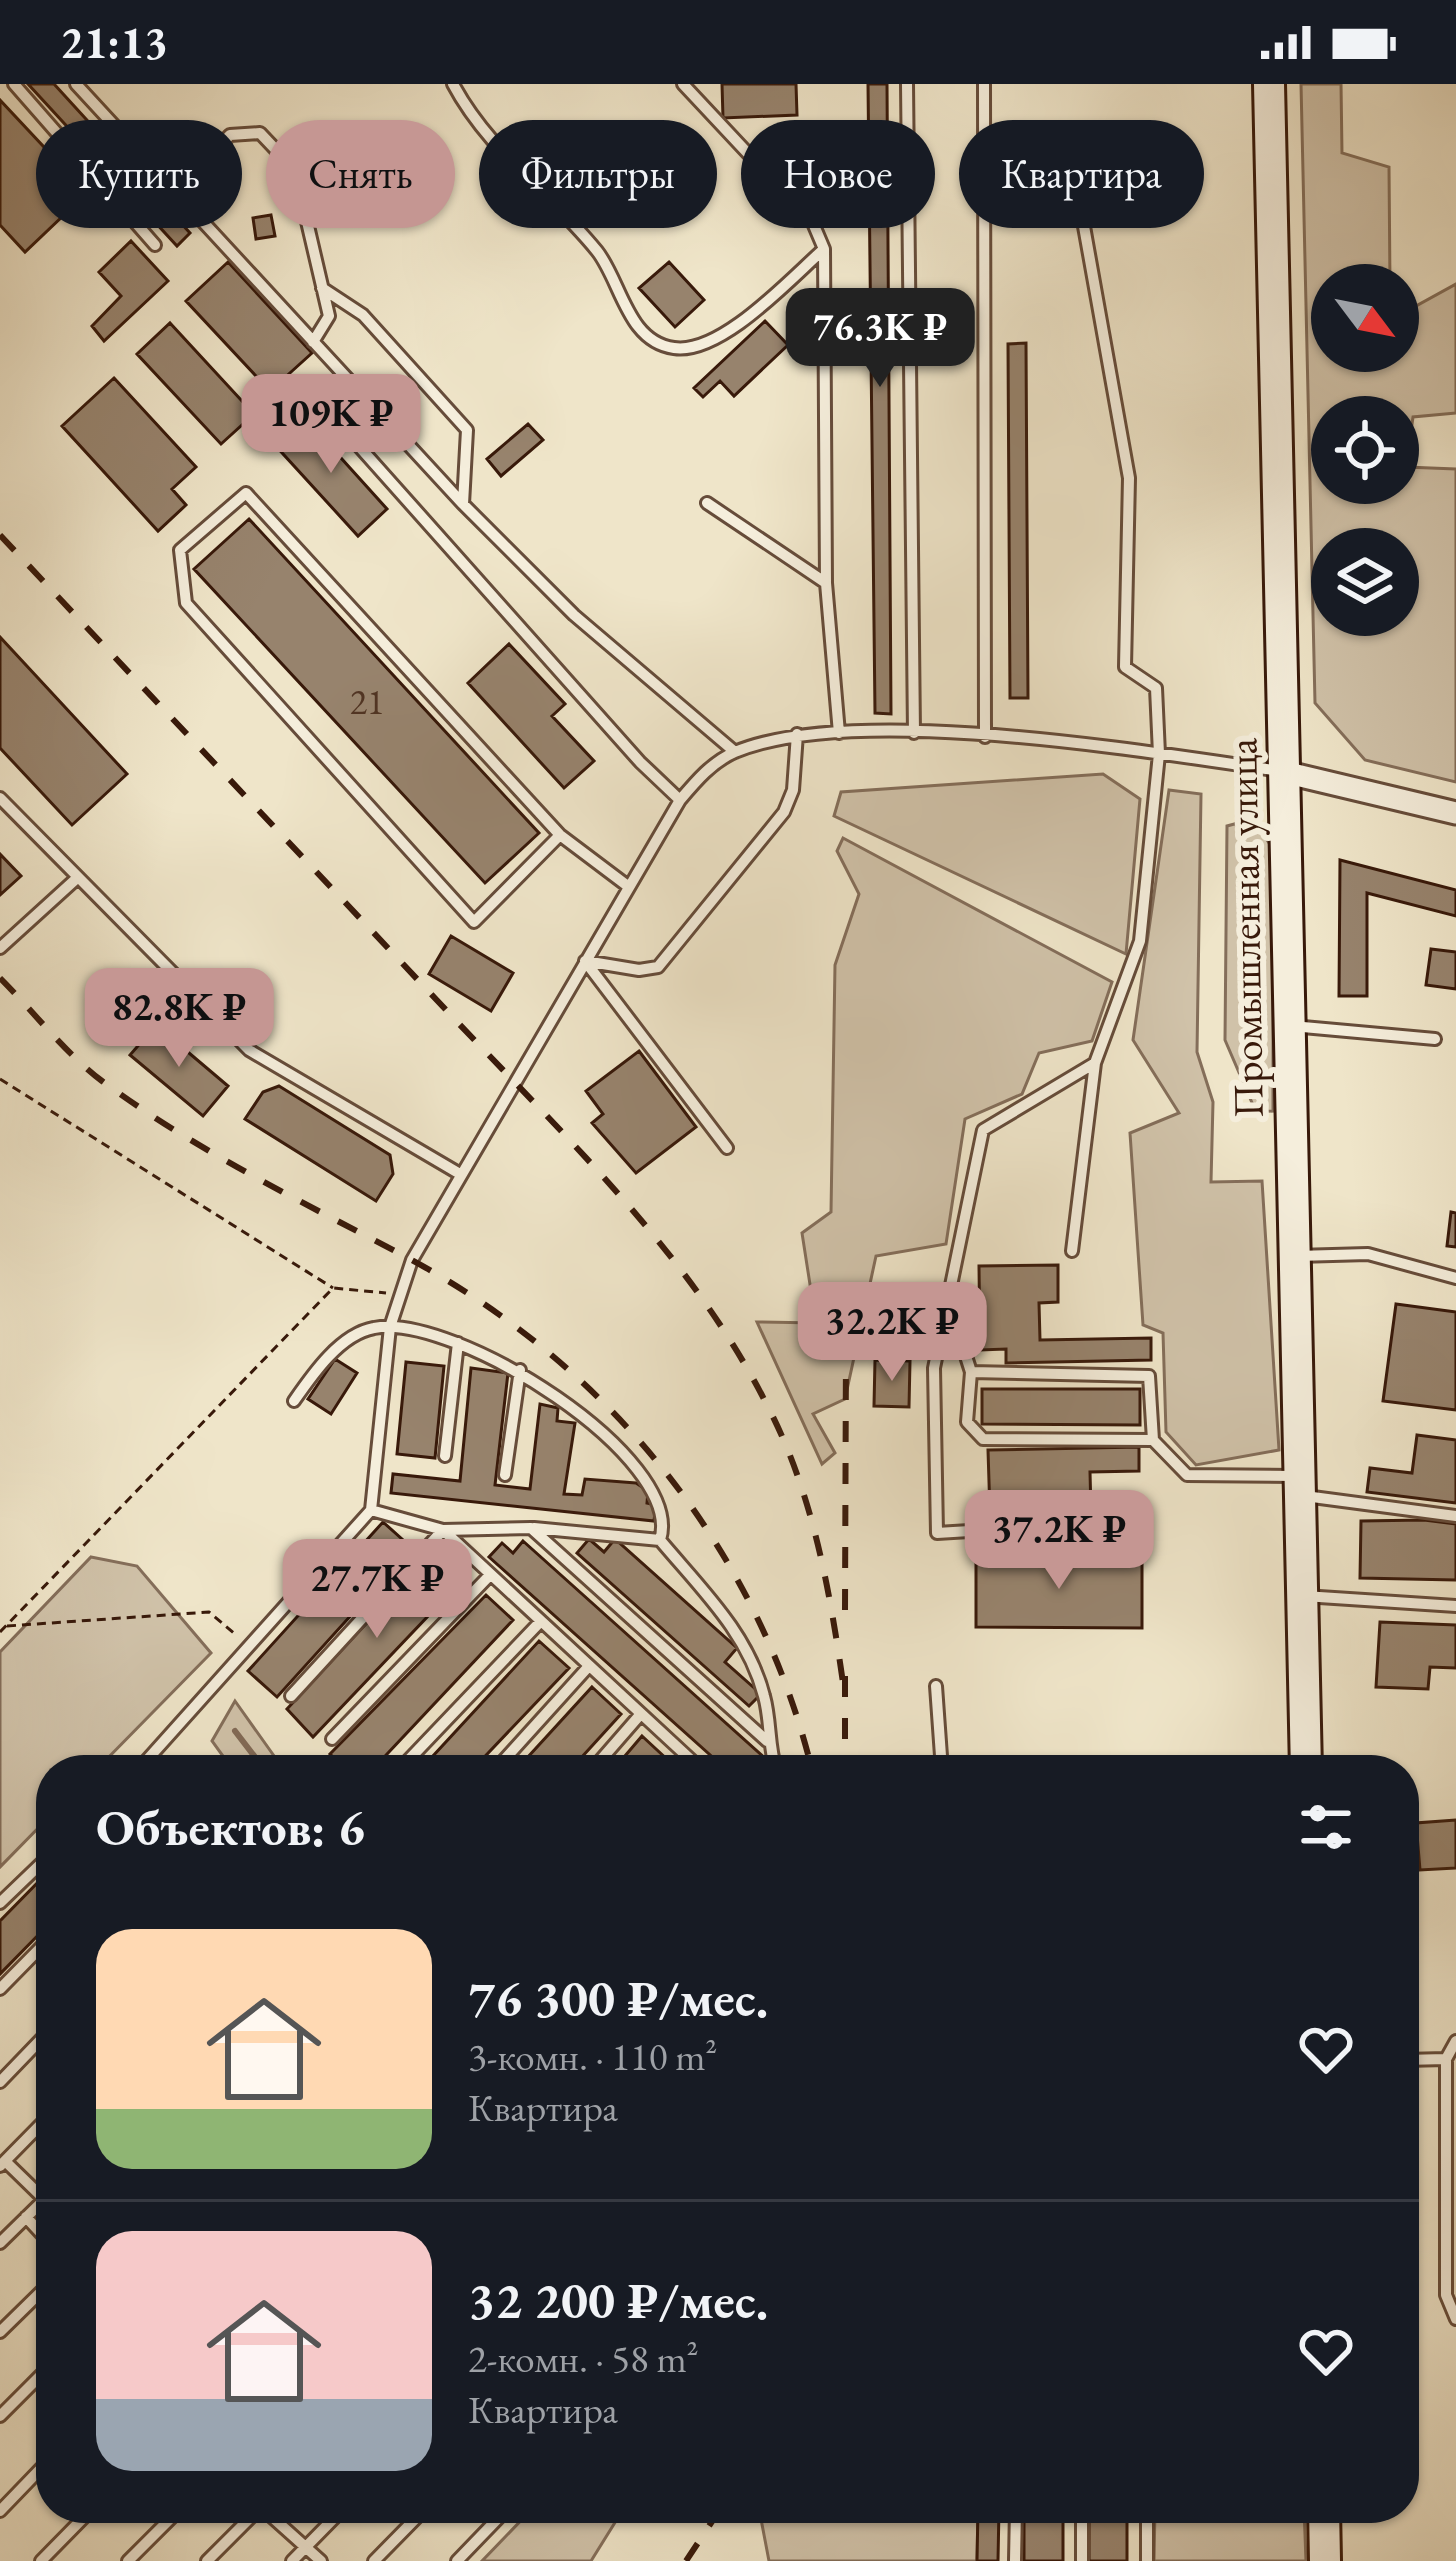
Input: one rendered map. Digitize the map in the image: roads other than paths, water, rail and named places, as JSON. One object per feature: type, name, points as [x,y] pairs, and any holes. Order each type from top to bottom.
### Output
[{"type":"street","name":"Промышленная улица","points":[[1269,84],[1306,1755]]},
{"type":"street","points":[[1284,772],[1456,813]]},
{"type":"street","points":[[1324,2523],[1325,2561]]},
{"type":"lane","points":[[14,84],[155,244]]},
{"type":"lane","points":[[76,84],[110,120]]},
{"type":"lane","points":[[453,84],[472,120],[600,254],[621,299],[654,341],[674,348],[701,346],[743,320],[824,249]]},
{"type":"lane","points":[[683,84],[813,223],[824,249],[826,583],[839,733]]},
{"type":"lane","points":[[907,84],[914,733]]},
{"type":"lane","points":[[984,84],[984,120]]},
{"type":"lane","points":[[242,134],[260,133],[295,170],[329,316],[314,341]]},
{"type":"lane","points":[[210,228],[463,504],[574,615],[735,752]]},
{"type":"lane","points":[[984,228],[985,737]]},
{"type":"lane","points":[[1072,1251],[1095,1063],[1140,941],[1159,754],[1156,688],[1125,667],[1129,478],[1084,228]]},
{"type":"lane","points":[[322,288],[363,315],[466,430],[463,504]]},
{"type":"lane","points":[[286,407],[332,416],[640,762],[680,800]]},
{"type":"lane","points":[[560,836],[474,922],[186,603],[180,550],[246,494],[560,836],[629,887]]},
{"type":"lane","points":[[707,503],[826,583]]},
{"type":"lane","points":[[151,1755],[370,1510],[397,1295],[460,1174],[680,800],[713,765],[735,752],[797,734],[914,733],[1159,754],[1284,772]]},
{"type":"lane","points":[[585,961],[639,970],[671,957],[784,812],[793,790],[797,734]]},
{"type":"lane","points":[[0,798],[249,1050],[460,1174]]},
{"type":"lane","points":[[0,948],[76,879]]},
{"type":"lane","points":[[585,961],[727,1148]]},
{"type":"lane","points":[[1289,1025],[1435,1039]]},
{"type":"lane","points":[[1095,1063],[982,1130],[950,1309],[934,1367],[937,1533],[1134,1521]]},
{"type":"lane","points":[[1294,1256],[1368,1254],[1456,1278]]},
{"type":"lane","points":[[950,1309],[971,1372],[967,1422],[983,1439],[1153,1440]]},
{"type":"lane","points":[[294,1401],[353,1337],[390,1327],[458,1343],[520,1370],[561,1396],[656,1492],[666,1522],[660,1540]]},
{"type":"lane","points":[[446,1456],[458,1343]]},
{"type":"lane","points":[[505,1475],[520,1370]]},
{"type":"lane","points":[[971,1372],[1149,1376],[1153,1440],[1187,1475],[1299,1486],[1456,1516]]},
{"type":"lane","points":[[370,1510],[443,1530],[531,1528],[660,1540],[743,1639],[766,1699],[771,1755]]},
{"type":"lane","points":[[531,1528],[767,1742]]},
{"type":"lane","points":[[443,1530],[680,1755]]},
{"type":"lane","points":[[290,1696],[443,1530]]},
{"type":"lane","points":[[332,1739],[489,1576]]},
{"type":"lane","points":[[1301,1596],[1456,1606]]},
{"type":"lane","points":[[413,1755],[540,1622]]},
{"type":"lane","points":[[509,1755],[589,1666]]},
{"type":"lane","points":[[936,1686],[941,1755]]},
{"type":"lane","points":[[605,1755],[639,1716]]},
{"type":"lane","points":[[0,1903],[36,1868]]},
{"type":"lane","points":[[0,1989],[36,1952]]},
{"type":"lane","points":[[1456,2041],[1446,2059],[1446,2295],[1456,2319]]},
{"type":"lane","points":[[0,2082],[36,2045]]},
{"type":"lane","points":[[1419,2060],[1446,2059]]},
{"type":"lane","points":[[6,2160],[36,2129]]},
{"type":"lane","points":[[0,2140],[6,2160],[36,2186]]},
{"type":"lane","points":[[0,2243],[36,2207]]},
{"type":"lane","points":[[26,2217],[36,2227]]},
{"type":"lane","points":[[0,2332],[36,2297]]},
{"type":"lane","points":[[0,2416],[36,2380]]},
{"type":"lane","points":[[0,2511],[36,2474]]},
{"type":"lane","points":[[41,2561],[78,2523]]},
{"type":"lane","points":[[128,2561],[166,2523]]},
{"type":"lane","points":[[207,2561],[246,2523]]},
{"type":"lane","points":[[278,2523],[321,2561]]},
{"type":"lane","points":[[292,2561],[329,2523]]},
{"type":"lane","points":[[374,2561],[411,2523]]},
{"type":"lane","points":[[457,2561],[494,2523]]},
{"type":"lane","points":[[1015,2561],[1016,2523]]},
{"type":"lane","points":[[1082,2523],[1082,2561]]},
{"type":"lane","points":[[1147,2523],[1147,2561]]},
{"type":"waterway","points":[[235,1731],[253,1755]]},
{"type":"railway","points":[[0,535],[578,1149],[700,1295],[766,1403],[796,1471],[826,1579],[844,1690]]},
{"type":"railway","points":[[0,978],[88,1070],[138,1107],[481,1302],[548,1352],[609,1409],[665,1471],[713,1539],[754,1612],[787,1689],[807,1755]]},
{"type":"railway","points":[[845,1610],[846,1346]]},
{"type":"railway","points":[[845,1676],[845,1755]]},
{"type":"railway","points":[[686,2561],[711,2523]]}]
